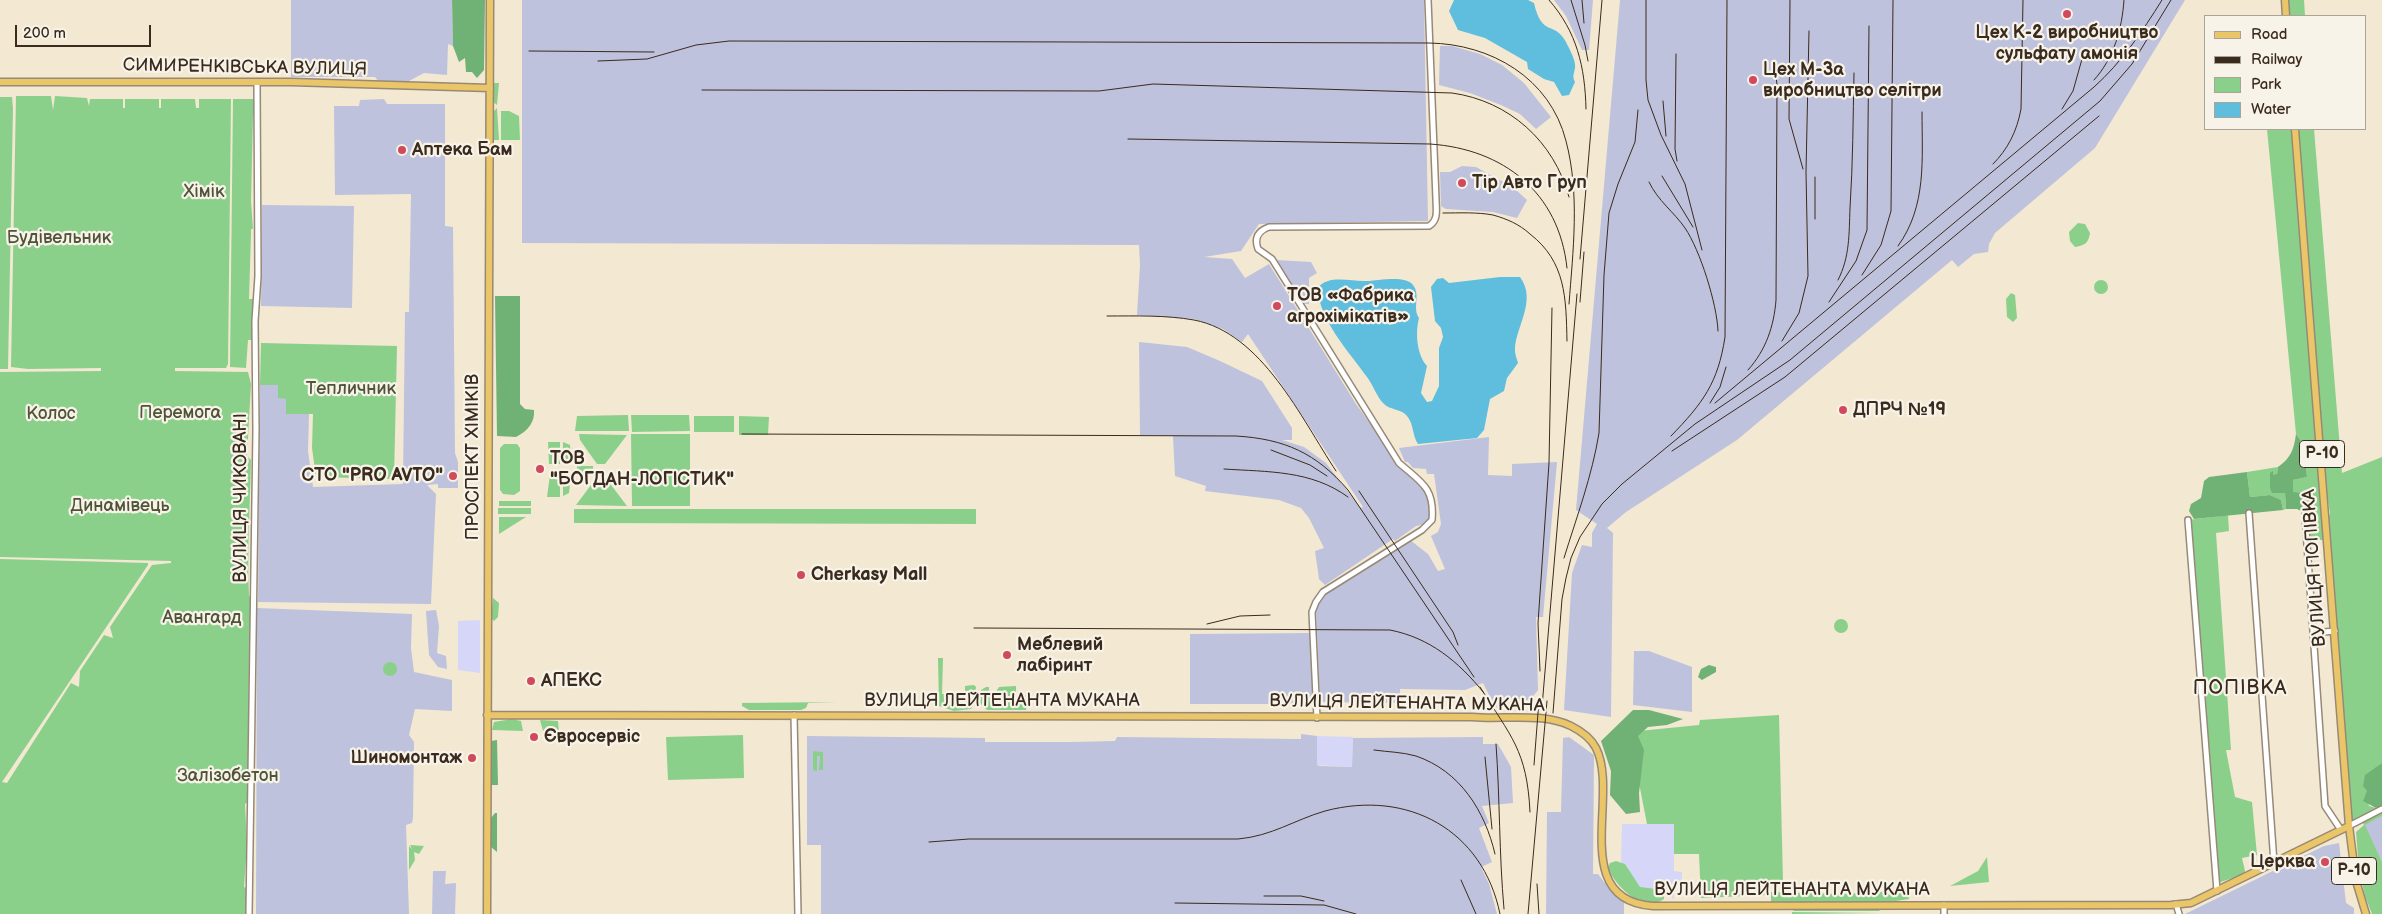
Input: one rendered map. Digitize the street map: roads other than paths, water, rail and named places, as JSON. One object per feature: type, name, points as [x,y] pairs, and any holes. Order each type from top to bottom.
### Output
[{"type":"main road","name":"ПРОСПЕКТ ХІМІКІВ","points":[[487,914],[490,0]]},
{"type":"main road","points":[[2285,0],[2286,15]]},
{"type":"main road","name":"СИМИРЕНКІВСЬКА ВУЛИЦЯ","points":[[0,82],[257,82],[490,88]]},
{"type":"main road","name":"ВУЛИЦЯ ПОПІВКА","points":[[2295,130],[2349,826]]},
{"type":"main road","name":"ВУЛИЦЯ ЛЕЙТЕНАНТА МУКАНА","points":[[487,715],[1472,717],[1557,722],[1575,728],[1593,743],[1600,761],[1602,853],[1606,875],[1613,887],[1623,896],[1640,904],[1666,906],[2101,906],[2191,903],[2349,826]]},
{"type":"main road","name":"Р-10","points":[[2349,826],[2356,881],[2366,914]]},
{"type":"street","points":[[1317,718],[1312,612],[1316,602],[1331,587],[1422,530],[1432,520],[1433,513],[1429,490],[1425,484],[1399,463],[1272,259],[1258,249],[1257,236],[1261,230],[1269,227],[1429,226],[1436,220],[1428,0]]},
{"type":"street","name":"ВУЛИЦЯ ЧИКОВАНІ","points":[[249,914],[256,430],[255,320],[258,276],[257,82]]},
{"type":"street","points":[[2249,512],[2274,863]]},
{"type":"street","name":"ВУЛИЦЯ ПОПІВКА","points":[[2305,515],[2325,806],[2342,830]]},
{"type":"street","points":[[2188,520],[2217,891]]},
{"type":"street","points":[[2313,633],[2335,631]]},
{"type":"street","points":[[794,715],[798,914]]},
{"type":"street","points":[[2349,826],[2382,809]]},
{"type":"street","points":[[2176,904],[2179,914]]},
{"type":"street","points":[[1944,905],[1944,914]]},
{"type":"water","points":[[1454,0],[1528,0],[1534,3],[1541,21],[1544,25],[1562,35],[1573,56],[1575,69],[1573,77],[1575,82],[1569,95],[1562,96],[1554,82],[1544,79],[1528,69],[1527,62],[1485,38],[1458,30],[1449,11]]},
{"type":"water","points":[[1500,277],[1520,277],[1525,286],[1526,305],[1515,353],[1518,363],[1507,378],[1504,391],[1490,399],[1484,430],[1477,438],[1418,444],[1411,422],[1407,416],[1381,401],[1369,380],[1336,335],[1323,312],[1318,288],[1327,281],[1333,280],[1368,281],[1396,279],[1413,285],[1416,293],[1416,310],[1419,318],[1417,330],[1419,350],[1427,366],[1421,393],[1427,402],[1432,401],[1439,386],[1439,348],[1443,337],[1441,328],[1435,321],[1431,287],[1437,279],[1443,278],[1449,283]]},
{"type":"railway","points":[[1549,0],[1559,12],[1573,37],[1578,51],[1584,79],[1586,109]]},
{"type":"railway","points":[[1571,0],[1588,61]]},
{"type":"railway","points":[[1582,0],[1584,23]]},
{"type":"railway","points":[[1580,259],[1602,0]]},
{"type":"railway","points":[[1646,0],[1646,80],[1648,100],[1661,135],[1685,184],[1702,250]]},
{"type":"railway","points":[[1671,436],[1692,413],[1707,391],[1718,367],[1725,337],[1727,0]]},
{"type":"railway","points":[[1790,0],[1789,119],[1803,169]]},
{"type":"railway","points":[[1862,275],[1881,245],[1891,211],[1893,0]]},
{"type":"railway","points":[[1993,164],[2011,139],[2021,109],[2023,0]]},
{"type":"railway","points":[[2094,80],[2107,62],[2116,43],[2124,0]]},
{"type":"railway","points":[[1715,403],[2094,87],[2131,46],[2162,0]]},
{"type":"railway","points":[[1553,713],[1562,599],[1566,578],[1571,558],[1580,537],[1602,504],[1622,484],[1695,424],[1790,360],[2100,101],[2132,64],[2171,0]]},
{"type":"railway","points":[[1829,302],[1856,261],[1867,230],[1869,26]]},
{"type":"railway","points":[[1782,341],[1799,313],[1808,276],[1806,172],[1809,31]]},
{"type":"railway","points":[[598,61],[647,59],[696,45],[729,41],[1429,43],[1452,45],[1474,50],[1495,58],[1515,69],[1547,99],[1558,119],[1566,141],[1573,181],[1574,243],[1569,304]]},
{"type":"railway","points":[[529,51],[654,52]]},
{"type":"railway","points":[[1676,54],[1675,149],[1677,161]]},
{"type":"railway","points":[[2062,109],[2073,91],[2082,59]]},
{"type":"railway","points":[[1748,370],[1760,354],[1768,337],[1776,300],[1777,85],[1775,65]]},
{"type":"railway","points":[[1838,280],[1845,263],[1849,236],[1854,73]]},
{"type":"railway","points":[[702,90],[1099,91],[1153,84],[1452,93],[1473,97],[1492,105],[1526,127],[1552,158],[1562,177],[1569,197]]},
{"type":"railway","points":[[1663,101],[1666,136]]},
{"type":"railway","points":[[1564,558],[1588,480],[1599,433],[1604,275],[1609,213],[1618,184],[1635,142],[1638,110]]},
{"type":"railway","points":[[1898,246],[1914,215],[1921,182],[1922,112]]},
{"type":"railway","points":[[1672,451],[1785,377],[2099,116]]},
{"type":"railway","points":[[1128,139],[1430,144],[1457,148],[1481,155],[1503,165],[1523,179],[1539,197],[1552,217],[1562,241],[1567,268]]},
{"type":"railway","points":[[1662,176],[1693,227]]},
{"type":"railway","points":[[1815,177],[1815,219]]},
{"type":"railway","points":[[1649,182],[1657,195],[1681,222],[1691,238],[1702,263],[1711,292],[1718,331]]},
{"type":"railway","points":[[1443,213],[1481,213],[1493,215],[1522,227],[1542,245],[1551,256],[1562,282],[1566,310],[1567,341]]},
{"type":"railway","points":[[1580,302],[1584,252]]},
{"type":"railway","points":[[1542,707],[1577,294]]},
{"type":"railway","points":[[1540,671],[1538,623],[1549,463],[1552,308]]},
{"type":"railway","points":[[1107,316],[1162,317],[1194,320],[1218,328],[1240,342],[1260,360],[1277,380],[1294,403],[1336,471]]},
{"type":"railway","points":[[1710,403],[1720,387],[1726,367]]},
{"type":"railway","points":[[742,434],[1236,436],[1270,440],[1311,457],[1324,466],[1348,490],[1474,677]]},
{"type":"railway","points":[[1271,450],[1310,465],[1327,476]]},
{"type":"railway","points":[[1224,469],[1273,472],[1304,477],[1334,488],[1348,497]]},
{"type":"railway","points":[[1359,491],[1453,632],[1458,645]]},
{"type":"railway","points":[[1207,624],[1240,616],[1270,615]]},
{"type":"railway","points":[[974,628],[1390,630],[1418,639],[1442,652],[1464,671],[1484,693]]},
{"type":"railway","points":[[1480,687],[1509,732],[1521,758],[1530,812]]},
{"type":"railway","points":[[1534,765],[1539,700]]},
{"type":"railway","points":[[1528,914],[1547,701]]},
{"type":"railway","points":[[1496,744],[1504,909]]},
{"type":"railway","points":[[1374,750],[1416,756],[1432,763],[1458,782],[1468,794],[1485,823],[1495,854]]},
{"type":"railway","points":[[1485,757],[1492,829]]},
{"type":"railway","points":[[929,842],[969,839],[1238,839],[1262,835],[1325,811],[1356,806],[1385,806],[1412,812],[1437,823],[1459,839],[1477,859],[1491,885],[1500,914]]},
{"type":"railway","points":[[1461,880],[1476,914]]},
{"type":"railway","points":[[1537,884],[1539,914]]},
{"type":"railway","points":[[1264,896],[1301,896],[1324,901]]},
{"type":"railway","points":[[1175,903],[1324,905],[1356,914]]},
{"type":"place","name":"Цех К-2 виробництво сульфату амонія","points":[[2067,14]]},
{"type":"place","name":"Цех М-3а виробництво селітри","points":[[1753,80]]},
{"type":"place","name":"Аптека Бам","points":[[402,150]]},
{"type":"place","name":"Тір Авто Груп","points":[[1462,183]]},
{"type":"place","name":"ТОВ «Фабрика агрохімікатів»","points":[[1277,306]]},
{"type":"place","name":"ДПРЧ №19","points":[[1843,410]]},
{"type":"place","name":"ТОВ \"БОГДАН-ЛОГІСТИК\"","points":[[540,469]]},
{"type":"place","name":"СТО \"PRO AVTO\"","points":[[453,476]]},
{"type":"place","name":"Cherkasy Mall","points":[[801,575]]},
{"type":"place","name":"Меблевий лабіринт","points":[[1007,655]]},
{"type":"place","name":"АПЕКС","points":[[531,681]]},
{"type":"place","name":"Євросервіс","points":[[534,737]]},
{"type":"place","name":"Шиномонтаж","points":[[472,758]]},
{"type":"place","name":"Церква","points":[[2325,862]]},
{"type":"district","name":"ПОПІВКА","points":[[2240,689]]},
{"type":"park label","name":"Хімік","points":[[204,192]]},
{"type":"park label","name":"Будівельник","points":[[59,238]]},
{"type":"park label","name":"Тепличник","points":[[351,389]]},
{"type":"park label","name":"Перемога","points":[[180,413]]},
{"type":"park label","name":"Колос","points":[[51,414]]},
{"type":"park label","name":"Динамівець","points":[[120,506]]},
{"type":"park label","name":"Авангард","points":[[202,618]]},
{"type":"park label","name":"Залізобетон","points":[[228,776]]}]
